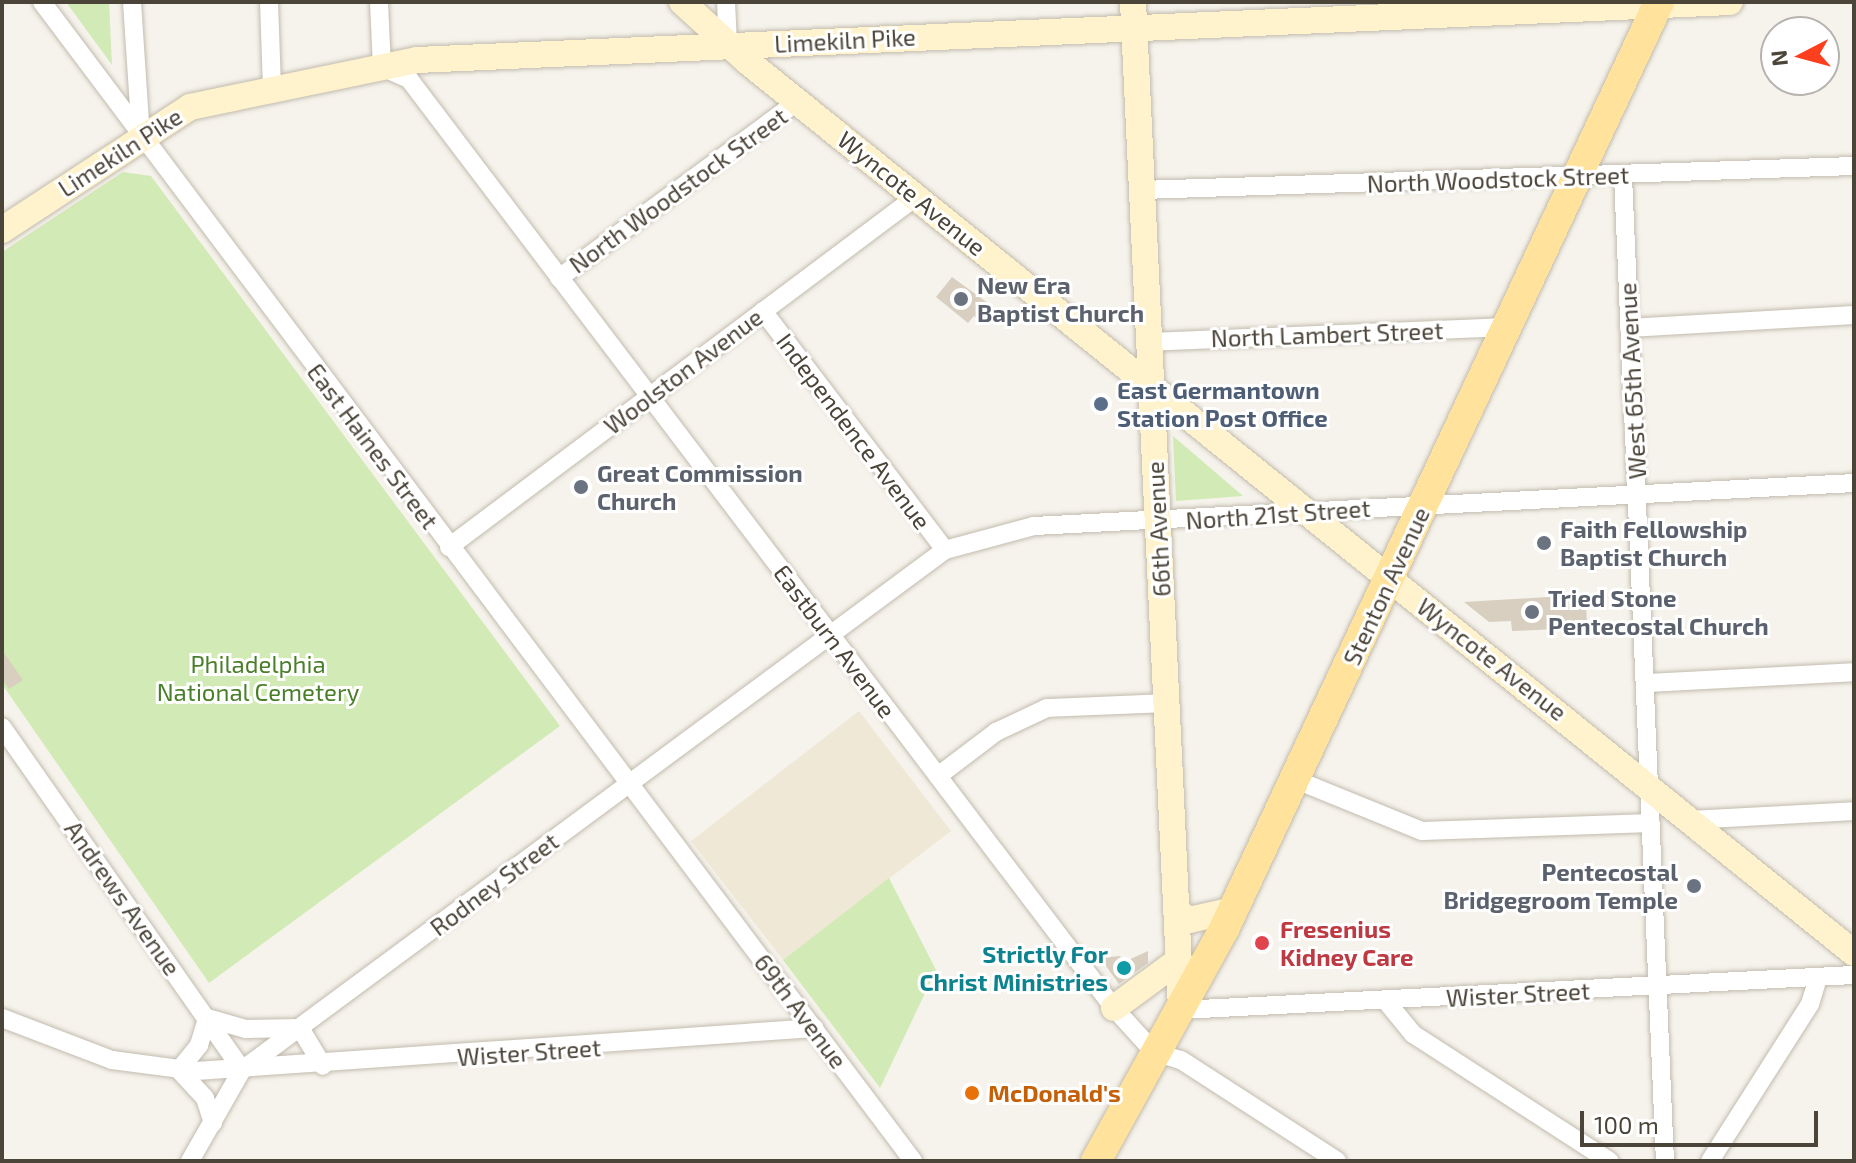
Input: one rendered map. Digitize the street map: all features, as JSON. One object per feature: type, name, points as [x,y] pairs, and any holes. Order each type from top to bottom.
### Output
[{"type":"main road","name":"Stenton Avenue","points":[[1096,1161],[1234,910],[1658,3]]},
{"type":"street","points":[[42,2],[141,139]]},
{"type":"street","points":[[132,2],[141,139]]},
{"type":"street","points":[[269,2],[272,87]]},
{"type":"street","points":[[379,2],[382,67]]},
{"type":"street","name":"Wyncote Avenue","points":[[682,2],[728,45],[1854,953]]},
{"type":"street","points":[[726,2],[728,45]]},
{"type":"street","name":"Limekiln Pike","points":[[2,230],[190,107],[272,87],[417,60],[728,45],[1133,14],[1730,2]]},
{"type":"street","name":"66th Avenue","points":[[1133,14],[1181,1010]]},
{"type":"street","name":"Eastburn Avenue","points":[[382,67],[409,79],[1114,1008],[1154,1052],[1181,1060],[1337,1161]]},
{"type":"street","name":"North Woodstock Street","points":[[559,278],[798,101]]},
{"type":"street","name":"East Haines Street","points":[[141,139],[689,862]]},
{"type":"street","name":"North Woodstock Street","points":[[1142,190],[1854,166]]},
{"type":"street","name":"West 65th Avenue","points":[[1623,176],[1653,790],[1651,823],[1665,1161]]},
{"type":"street","name":"Woolston Avenue","points":[[449,547],[917,196]]},
{"type":"street","name":"Independence Avenue","points":[[763,311],[945,550]]},
{"type":"street","points":[[1629,328],[1854,315]]},
{"type":"street","name":"North Lambert Street","points":[[1148,342],[1505,327]]},
{"type":"street","name":"North 21st Street","points":[[827,633],[945,550],[1034,526],[1158,522],[1854,483]]},
{"type":"street","name":"Rodney Street","points":[[196,1159],[242,1070],[630,784],[827,633]]},
{"type":"street","points":[[1647,683],[1854,672]]},
{"type":"street","points":[[938,776],[996,732],[1047,708],[1165,703]]},
{"type":"street","name":"Andrews Avenue","points":[[2,727],[242,1070]]},
{"type":"street","points":[[1294,779],[1422,831],[1651,823]]},
{"type":"street","points":[[1690,820],[1854,811]]},
{"type":"street","name":"69th Avenue","points":[[689,862],[913,1161]]},
{"type":"street","points":[[1178,912],[1205,919],[1234,910]]},
{"type":"street","points":[[1114,1008],[1179,960]]},
{"type":"street","name":"Wister Street","points":[[1181,1010],[1854,975]]},
{"type":"street","points":[[1710,1161],[1810,1004],[1818,978]]},
{"type":"street","points":[[1386,1001],[1413,1034],[1609,1161]]},
{"type":"street","name":"Wister Street","points":[[2,1018],[112,1060],[179,1070],[323,1066],[815,1028]]},
{"type":"street","points":[[213,1123],[205,1098],[179,1070],[199,1045],[207,1018],[262,1030],[300,1028],[323,1066]]},
{"type":"shaded area","points":[[859,711],[951,831],[783,960],[691,841]]},
{"type":"green space","points":[[66,2],[109,2],[112,65]]},
{"type":"green space","name":"Philadelphia National Cemetery","points":[[123,172],[151,176],[560,726],[209,983],[2,684],[2,252]]},
{"type":"green space","points":[[1173,436],[1243,496],[1176,501]]},
{"type":"green space","points":[[889,878],[936,970],[880,1088],[783,960]]},
{"type":"building","name":"New Era Baptist Church","points":[[952,277],[992,306],[982,322],[974,316],[968,323],[936,297]]},
{"type":"building","name":"Tried Stone Pentecostal Church","points":[[1580,595],[1580,603],[1586,603],[1587,627],[1582,628],[1512,631],[1511,621],[1489,622],[1464,602]]},
{"type":"building","points":[[2,650],[23,680],[9,689],[2,679]]},
{"type":"building","name":"Strictly For Christ Ministries","points":[[1148,951],[1148,963],[1119,984],[1100,958],[1120,956],[1124,962]]},
{"type":"place","name":"New Era Baptist Church","points":[[961,299]]},
{"type":"place","name":"East Germantown Station Post Office","points":[[1101,404]]},
{"type":"place","name":"Great Commission Church","points":[[581,487]]},
{"type":"place","name":"Faith Fellowship Baptist Church","points":[[1544,543]]},
{"type":"place","name":"Tried Stone Pentecostal Church","points":[[1532,612]]},
{"type":"place","name":"Pentecostal Bridgegroom Temple","points":[[1694,886]]},
{"type":"place","name":"Fresenius Kidney Care","points":[[1262,943]]},
{"type":"place","name":"Strictly For Christ Ministries","points":[[1124,968]]},
{"type":"place","name":"McDonald's","points":[[972,1093]]}]
